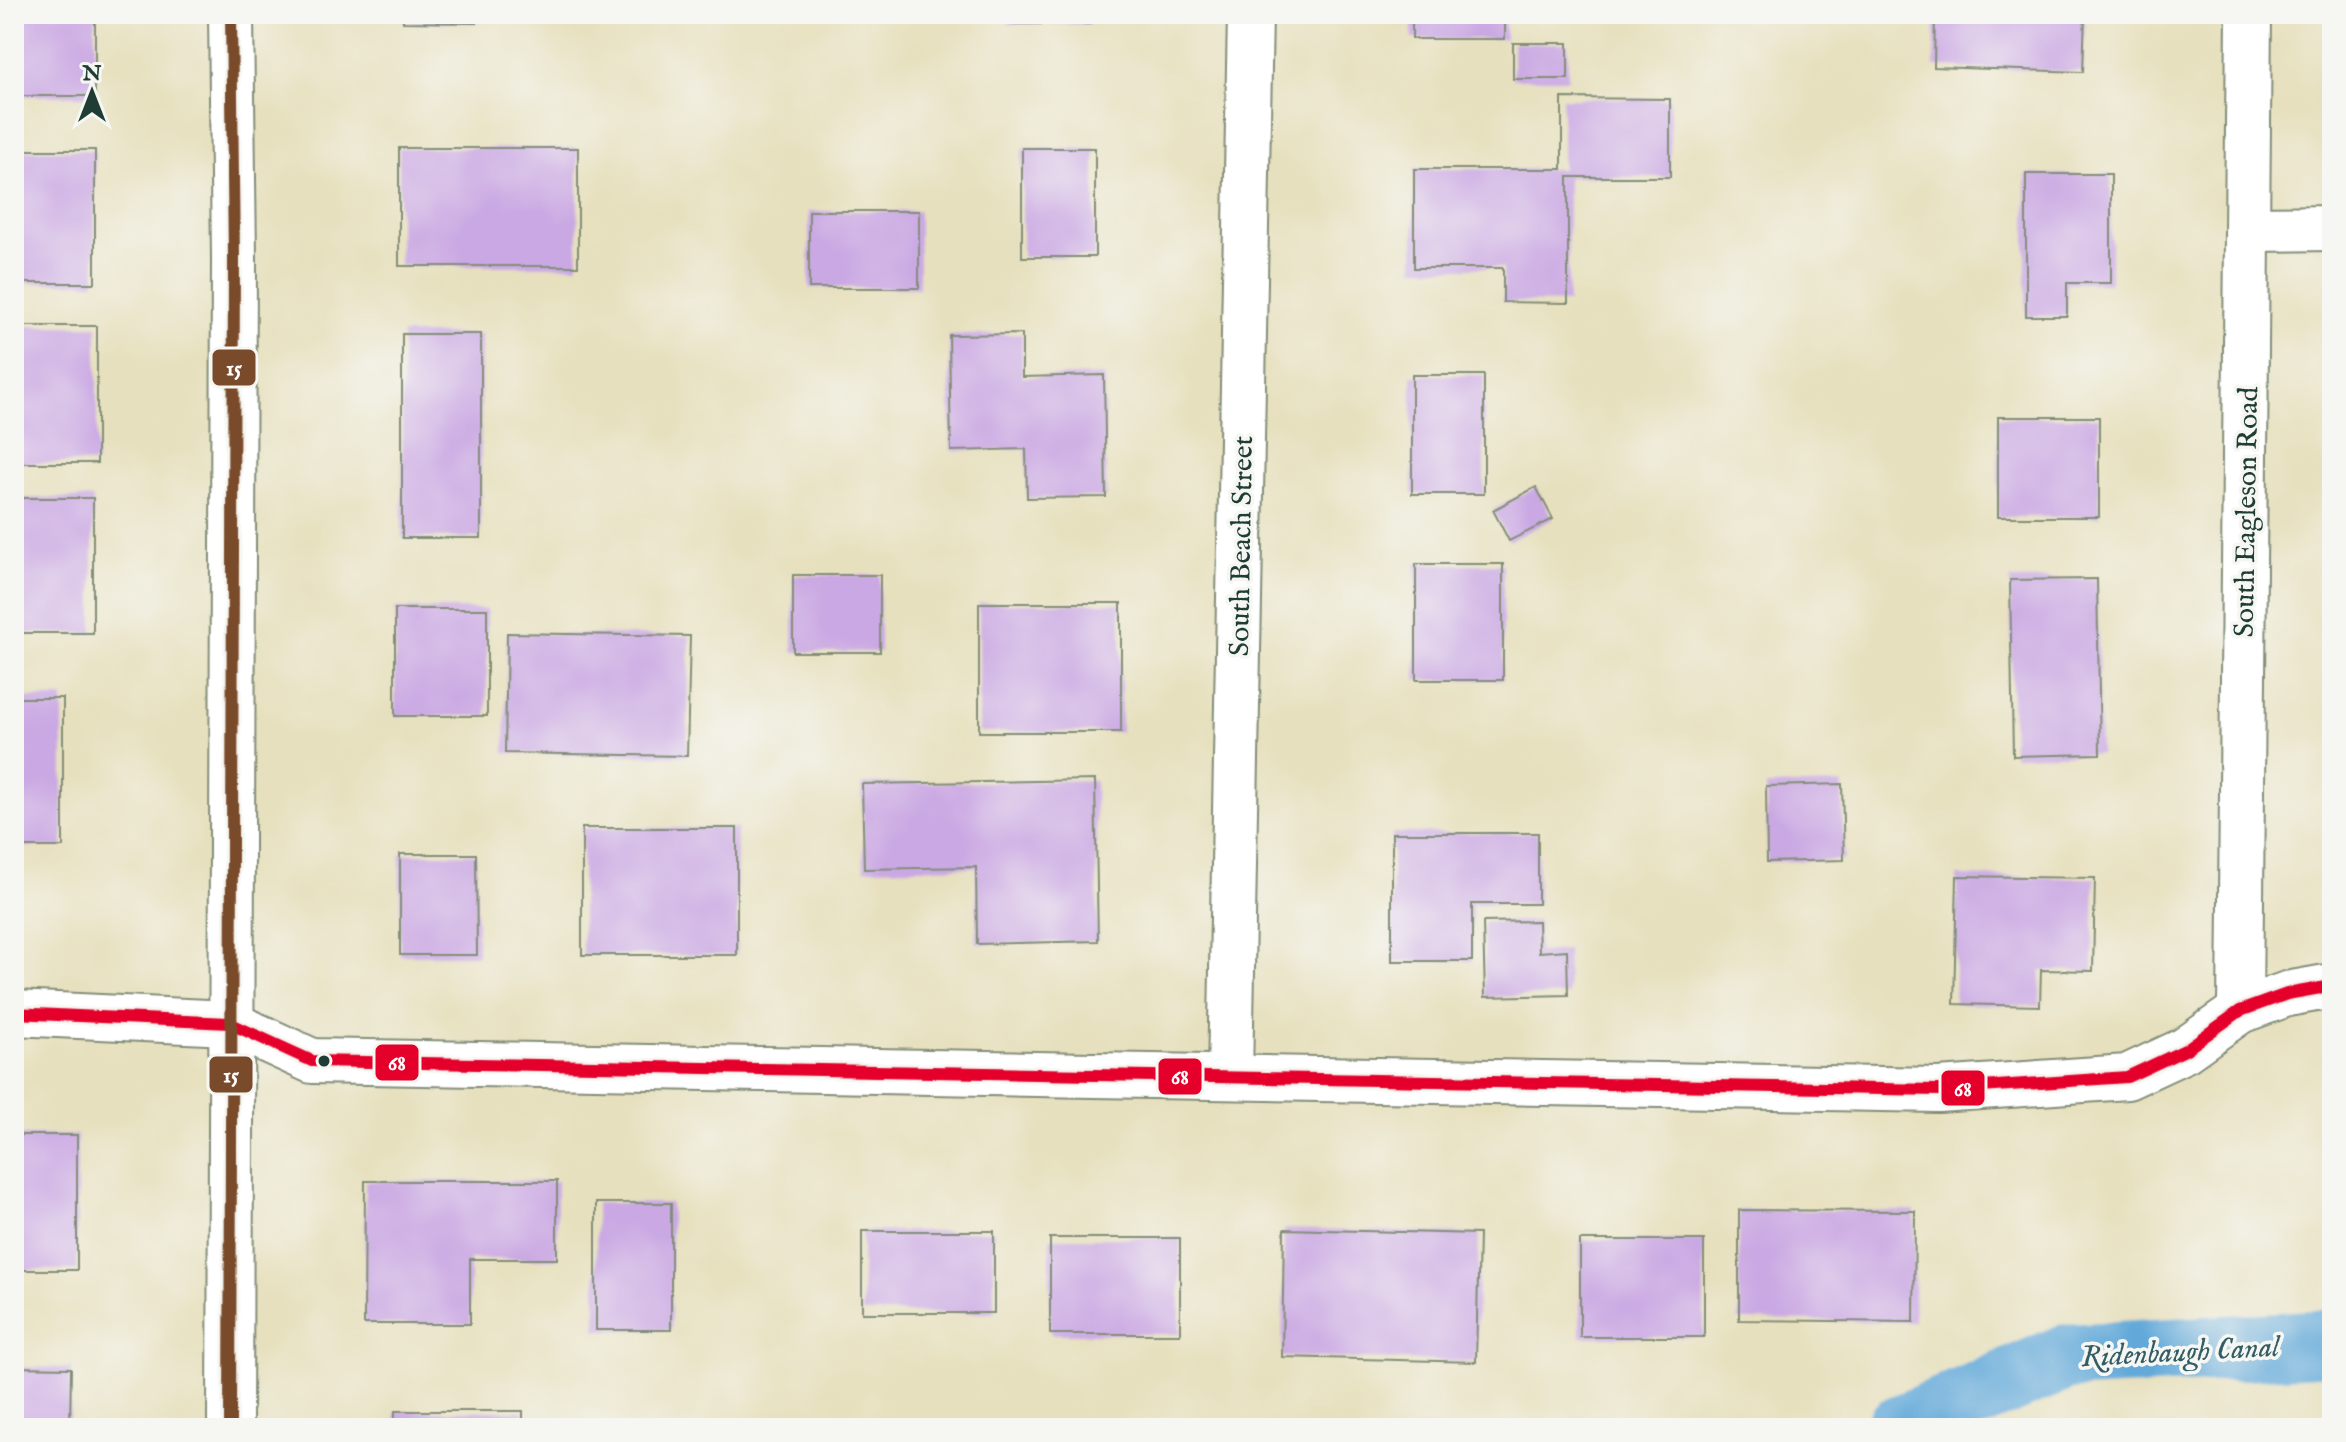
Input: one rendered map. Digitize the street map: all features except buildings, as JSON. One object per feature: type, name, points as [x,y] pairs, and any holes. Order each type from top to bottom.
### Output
[{"type":"street","points":[[230,1428],[229,1023],[234,274],[231,14]]},
{"type":"street","name":"South Beach Street","points":[[1230,1077],[1250,14]]},
{"type":"street","name":"South Eagleson Road","points":[[2240,1011],[2249,14]]},
{"type":"street","points":[[2248,229],[2332,228]]},
{"type":"street","points":[[14,1013],[229,1023],[312,1061],[1938,1090],[2127,1077],[2185,1050],[2240,1011],[2287,994],[2332,986]]},
{"type":"waterway","name":"Ridenbaugh Canal","points":[[1899,1428],[2066,1357],[2332,1342]]},
{"type":"transit line","name":"15","points":[[230,1428],[234,258],[231,14]]},
{"type":"transit line","name":"68","points":[[14,1013],[229,1023],[312,1061],[1938,1090],[2127,1077],[2185,1050],[2240,1011],[2287,994],[2332,986]]}]
